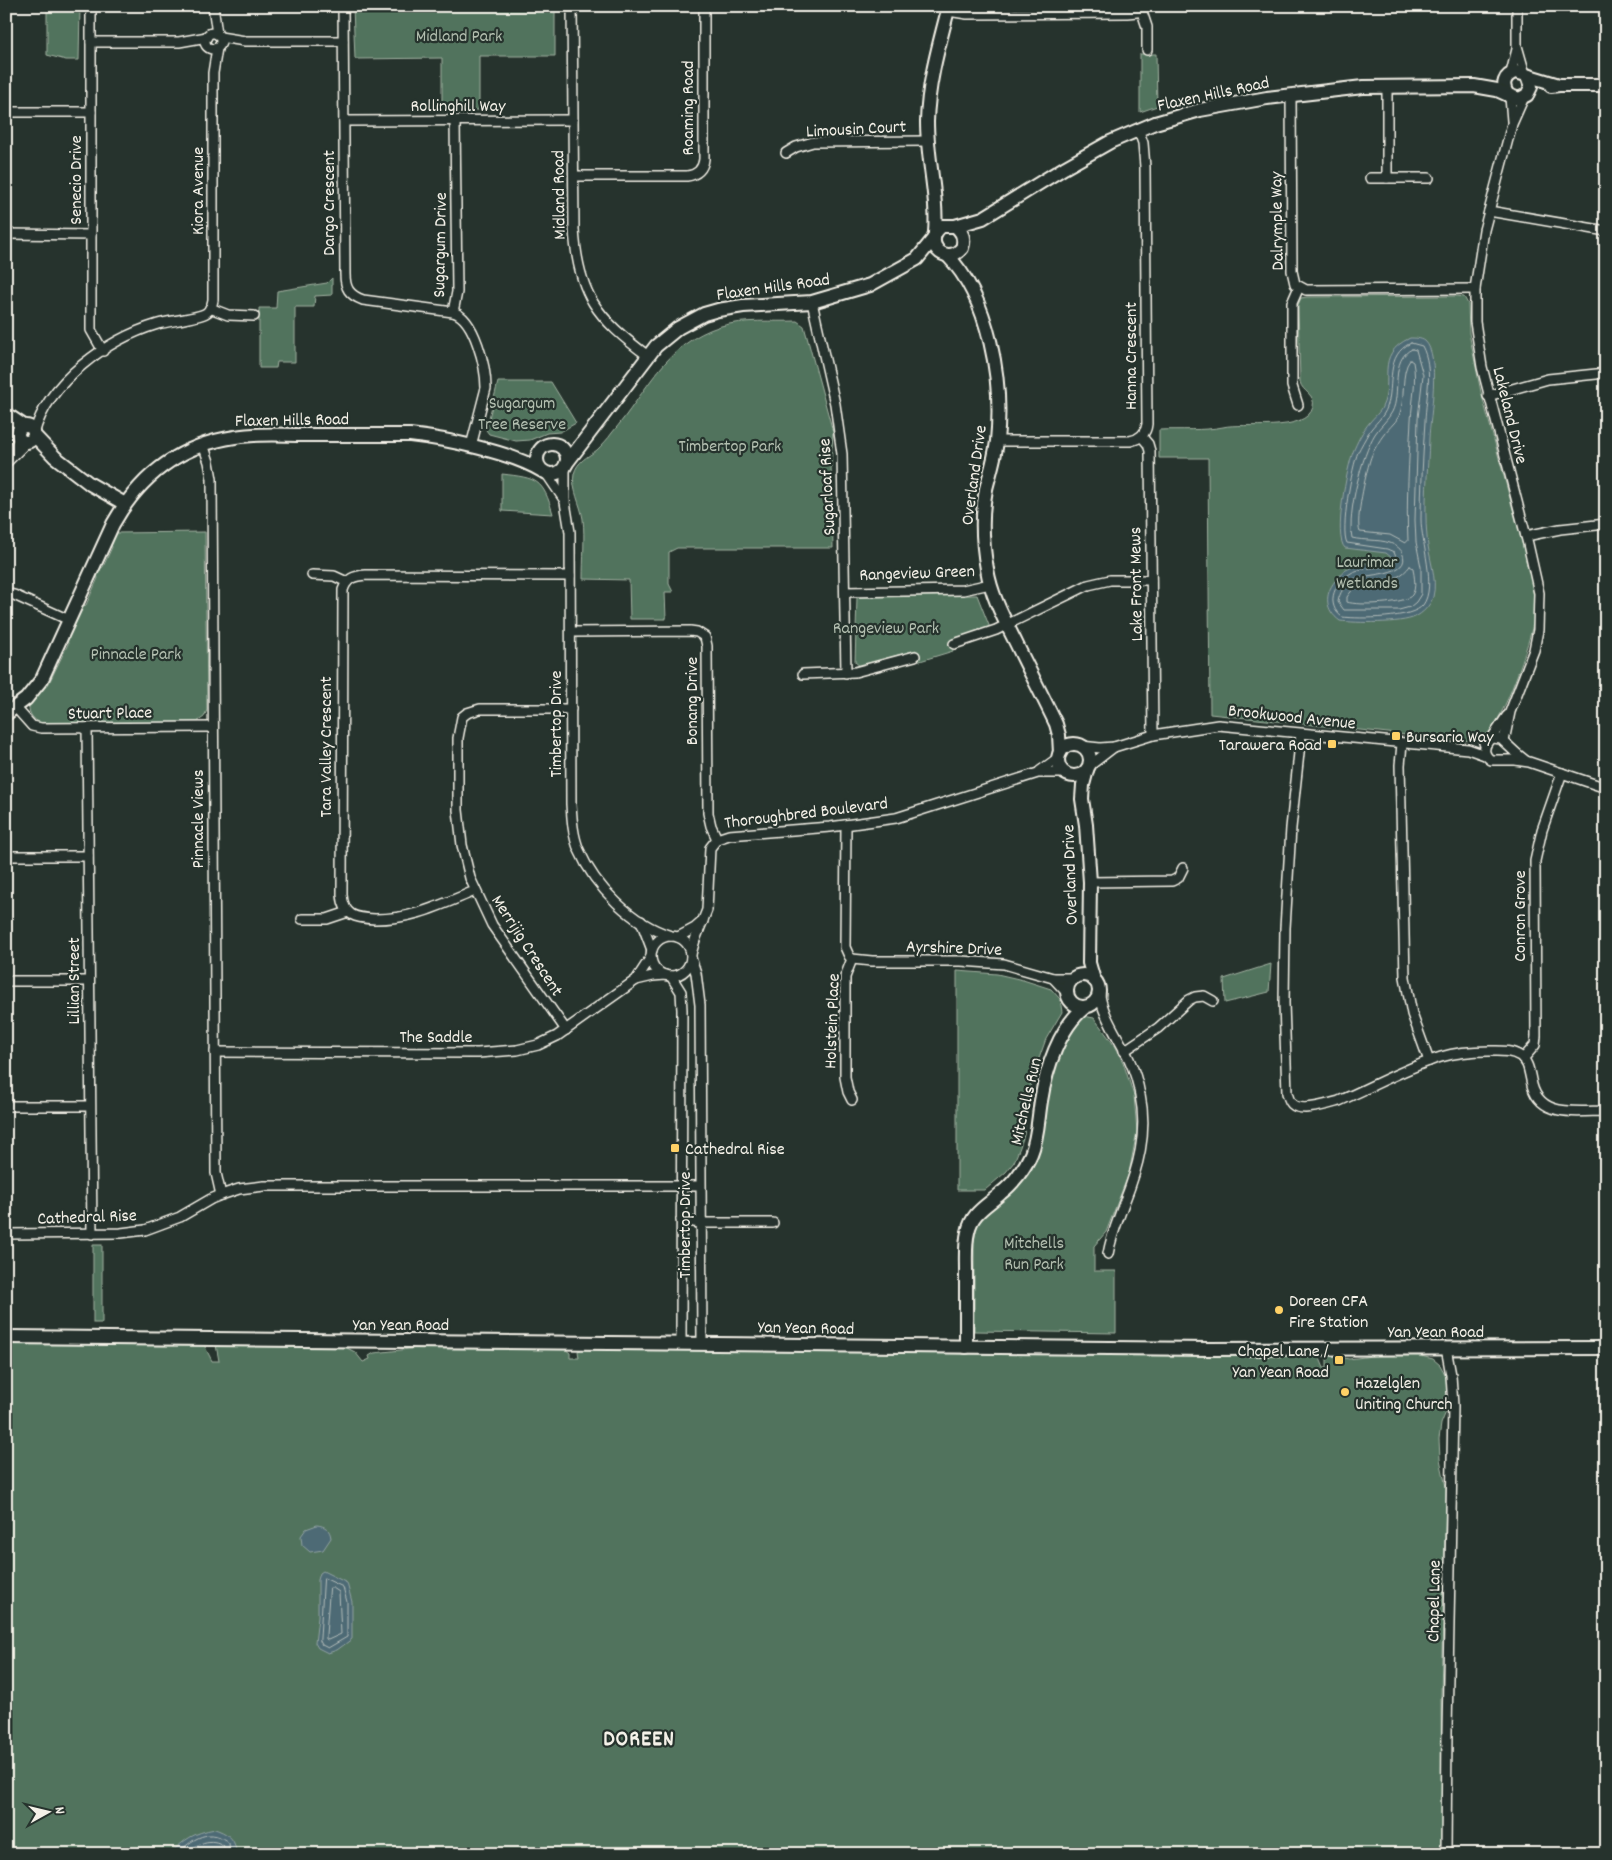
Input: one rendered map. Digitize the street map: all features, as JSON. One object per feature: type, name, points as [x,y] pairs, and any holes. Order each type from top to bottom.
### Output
[{"type":"street","name":"Senecio Drive","points":[[91,6],[91,330],[103,351]]},
{"type":"street","name":"Dargo Crescent","points":[[343,6],[346,288],[355,297],[362,300],[453,312]]},
{"type":"street","name":"Midland Road","points":[[572,6],[575,246],[582,281],[589,296],[610,326],[648,356]]},
{"type":"street","name":"Roaming Road","points":[[574,176],[687,176],[694,174],[702,167],[704,150],[704,6]]},
{"type":"street","points":[[1517,6],[1517,46],[1509,75],[1504,84],[1509,96],[1519,99],[1536,89],[1559,84],[1606,85]]},
{"type":"street","points":[[936,201],[943,215],[953,226],[962,232],[963,245],[956,254],[946,255],[936,248],[936,201],[927,122],[931,82],[948,9],[967,14],[1134,13],[1141,7],[1147,27],[1147,50]]},
{"type":"street","points":[[213,8],[213,36]]},
{"type":"street","points":[[91,42],[179,42],[213,36],[245,41],[343,40]]},
{"type":"street","points":[[213,36],[221,42],[213,48]]},
{"type":"street","points":[[213,36],[205,42],[213,48]]},
{"type":"street","points":[[179,42],[213,48],[245,41]]},
{"type":"street","points":[[1517,46],[1531,87],[1526,96]]},
{"type":"street","name":"Kiora Avenue","points":[[210,308],[213,300],[213,48]]},
{"type":"street","points":[[1509,75],[1520,72],[1559,84]]},
{"type":"street","name":"Flaxen Hills Road","points":[[1474,86],[1497,81],[1509,75]]},
{"type":"street","points":[[1387,86],[1387,178]]},
{"type":"street","name":"Flaxen Hills Road","points":[[953,226],[983,218],[1094,150],[1138,130],[1200,110],[1331,89],[1387,86],[1474,86],[1497,90],[1509,96]]},
{"type":"street","name":"Dalrymple Way","points":[[1291,95],[1292,280],[1299,287],[1306,290],[1475,289]]},
{"type":"street","name":"Lakeland Drive","points":[[1509,96],[1512,124]]},
{"type":"street","name":"Lakeland Drive","points":[[1505,742],[1510,712],[1534,650],[1538,630],[1539,592],[1526,536],[1488,396],[1477,344],[1475,289],[1479,258],[1489,211],[1512,124],[1526,96]]},
{"type":"street","points":[[6,112],[91,112]]},
{"type":"street","name":"Rollinghill Way","points":[[344,121],[573,120]]},
{"type":"street","name":"Sugargum Drive","points":[[455,121],[457,292],[453,312],[462,316],[472,331],[486,379],[485,392],[471,446]]},
{"type":"street","name":"Hanna Crescent","points":[[1138,130],[1144,151],[1146,176],[1147,424],[1142,436]]},
{"type":"street","name":"Limousin Court","points":[[786,153],[796,147],[812,142],[928,141]]},
{"type":"street","points":[[1370,178],[1428,178]]},
{"type":"street","points":[[1489,211],[1606,231]]},
{"type":"street","name":"Flaxen Hills Road","points":[[963,245],[983,218]]},
{"type":"street","points":[[935,235],[942,226],[953,226]]},
{"type":"street","points":[[6,234],[91,235]]},
{"type":"street","name":"Flaxen Hills Road","points":[[917,259],[935,235]]},
{"type":"street","name":"Overland Drive","points":[[963,245],[967,280],[982,316],[996,373],[997,441],[984,510],[982,533],[990,584],[1007,625],[1056,724],[1059,735],[1059,755]]},
{"type":"street","name":"Flaxen Hills Road","points":[[566,466],[656,346],[678,328],[704,314],[743,306],[812,302],[870,285],[917,259],[946,255]]},
{"type":"street","name":"Overland Drive","points":[[946,255],[967,280]]},
{"type":"street","points":[[1298,405],[1292,386],[1292,303],[1299,287]]},
{"type":"street","name":"Sugarloaf Rise","points":[[812,302],[839,426],[842,454],[846,673]]},
{"type":"street","points":[[7,462],[54,392],[79,368],[135,332],[167,321],[202,314],[210,308],[228,315],[254,316]]},
{"type":"street","points":[[1488,396],[1548,379],[1606,373]]},
{"type":"street","points":[[6,414],[26,435]]},
{"type":"street","points":[[6,423],[26,435],[90,484],[99,495],[122,507]]},
{"type":"street","points":[[514,458],[539,451],[546,446],[558,446],[577,441],[590,434]]},
{"type":"street","name":"Flaxen Hills Road","points":[[11,711],[26,699],[42,679],[122,507],[157,470],[171,460],[203,444],[251,435],[410,435],[471,446],[514,458],[544,472]]},
{"type":"street","points":[[997,441],[1130,441],[1142,436]]},
{"type":"street","name":"Lake Front Mews","points":[[1142,436],[1148,444],[1150,451],[1153,735]]},
{"type":"street","name":"Pinnacle Views","points":[[203,444],[212,479],[216,1173],[221,1195]]},
{"type":"street","points":[[539,451],[537,459],[544,472],[554,474],[566,466],[566,455],[558,446]]},
{"type":"street","name":"Timbertop Drive","points":[[566,466],[565,502],[570,532],[571,804],[573,826],[579,849],[589,869],[603,888],[640,921],[659,932],[674,936]]},
{"type":"street","name":"Timbertop Drive","points":[[544,472],[565,502]]},
{"type":"street","points":[[1526,536],[1560,529],[1606,524]]},
{"type":"street","points":[[312,575],[334,576],[347,582],[352,578],[366,575],[570,576]]},
{"type":"street","points":[[954,644],[1007,625],[1088,585],[1110,580],[1151,580]]},
{"type":"street","name":"Tara Valley Crescent","points":[[347,582],[342,596],[341,825],[342,895],[343,903],[348,912]]},
{"type":"street","name":"Rangeview Green","points":[[845,592],[963,590],[990,584]]},
{"type":"street","points":[[6,593],[69,620]]},
{"type":"street","name":"Bonang Drive","points":[[571,632],[690,631],[704,637],[707,646],[708,813],[711,826],[717,838]]},
{"type":"street","points":[[803,674],[846,673],[915,656]]},
{"type":"street","name":"Merrijig Crescent","points":[[566,1030],[502,941],[475,890],[465,860],[460,828],[458,738],[462,718],[467,713],[480,709],[571,709]]},
{"type":"street","name":"Stuart Place","points":[[11,711],[38,728],[212,727]]},
{"type":"street","name":"Lakeland Drive","points":[[1490,739],[1510,712]]},
{"type":"street","name":"Overland Drive","points":[[1056,724],[1068,737],[1080,745]]},
{"type":"street","name":"Brookwood Avenue","points":[[1080,745],[1100,748],[1114,747],[1153,735],[1218,725],[1468,750],[1486,755]]},
{"type":"street","name":"Lillian Street","points":[[87,728],[92,1234]]},
{"type":"street","points":[[1301,734],[1291,828],[1285,928],[1284,1003],[1287,1092],[1293,1104],[1298,1108],[1325,1105],[1339,1101],[1429,1061],[1455,1054],[1488,1051],[1515,1053],[1523,1059],[1529,1069],[1532,1087],[1536,1095],[1549,1108],[1565,1111],[1606,1110]]},
{"type":"street","points":[[1468,750],[1490,739],[1498,738],[1528,762]]},
{"type":"street","points":[[1490,739],[1484,747],[1486,755],[1491,760],[1528,762],[1606,788]]},
{"type":"street","points":[[1499,761],[1506,754],[1505,742]]},
{"type":"street","points":[[1402,744],[1400,765],[1405,976],[1412,1014],[1429,1061]]},
{"type":"street","points":[[1080,745],[1090,757],[1088,768],[1078,776],[1066,774],[1060,768],[1059,755],[1068,746],[1080,745]]},
{"type":"street","name":"Brookwood Avenue","points":[[1088,768],[1114,747]]},
{"type":"street","name":"Thoroughbred Boulevard","points":[[1038,773],[1059,755]]},
{"type":"street","name":"Overland Drive","points":[[1088,768],[1083,785],[1082,799],[1090,882],[1088,950],[1089,963],[1097,985]]},
{"type":"street","name":"Thoroughbred Boulevard","points":[[691,956],[695,940],[704,921],[708,900],[710,848],[717,838],[734,834],[846,825],[896,818],[1038,773],[1066,774]]},
{"type":"street","name":"Conron Grove","points":[[1523,1059],[1535,1045],[1536,1036],[1535,862],[1540,839],[1562,773]]},
{"type":"street","name":"Overland Drive","points":[[1066,774],[1077,787],[1082,799]]},
{"type":"street","name":"Holstein Place","points":[[846,825],[845,947],[852,959],[845,977],[845,1084],[852,1100]]},
{"type":"street","points":[[6,856],[88,856]]},
{"type":"street","points":[[1090,882],[1172,881],[1178,878],[1183,868]]},
{"type":"street","points":[[302,919],[327,919],[348,912],[361,918],[404,917],[428,910],[475,890]]},
{"type":"street","name":"Timbertop Drive","points":[[640,921],[652,954]]},
{"type":"street","points":[[674,936],[687,944],[691,956],[687,969],[682,973],[669,976],[656,969],[652,954],[659,940],[696,928],[704,921]]},
{"type":"street","name":"Overland Drive","points":[[1076,977],[1082,968],[1088,950]]},
{"type":"street","name":"The Saddle","points":[[636,980],[652,954]]},
{"type":"street","name":"Timbertop Drive","points":[[691,956],[696,973],[700,1005],[702,1343]]},
{"type":"street","name":"Ayrshire Drive","points":[[852,959],[872,961],[984,962],[1019,968],[1053,978],[1076,977]]},
{"type":"street","name":"The Saddle","points":[[215,1052],[499,1052],[538,1045],[566,1030],[636,980],[653,976],[669,976]]},
{"type":"street","name":"Timbertop Drive","points":[[669,976],[678,986],[682,1000],[680,1343]]},
{"type":"street","points":[[1107,1019],[1098,1011],[1086,1006],[1076,1005],[1068,995],[1070,982],[1076,977],[1086,976],[1097,985],[1107,1019],[1136,1078],[1141,1097],[1143,1140],[1139,1163],[1112,1236],[1108,1254]]},
{"type":"street","name":"Ayrshire Drive","points":[[1053,978],[1068,995]]},
{"type":"street","points":[[6,981],[89,981]]},
{"type":"street","points":[[1086,1006],[1096,1000],[1097,985]]},
{"type":"street","name":"Mitchells Run","points":[[966,1347],[967,1234],[971,1221],[978,1210],[1003,1193],[1030,1156],[1036,1140],[1041,1098],[1052,1058],[1069,1023],[1071,1012],[1068,995]]},
{"type":"street","points":[[1124,1051],[1158,1028],[1192,998],[1204,996],[1213,1001]]},
{"type":"street","name":"Mitchells Run","points":[[1069,1023],[1086,1006]]},
{"type":"street","points":[[6,1106],[90,1106]]},
{"type":"street","name":"Cathedral Rise","points":[[6,1234],[92,1234],[134,1232],[156,1228],[180,1218],[221,1195],[239,1189],[264,1186],[700,1186]]},
{"type":"street","points":[[681,1220],[700,1224],[773,1223]]},
{"type":"street","name":"Yan Yean Road","points":[[6,1337],[966,1347],[1606,1348]]},
{"type":"street","name":"Chapel Lane","points":[[1446,1348],[1453,1406],[1446,1854]]},
{"type":"green space","points":[[47,6],[80,7],[79,60],[66,60],[47,55]]},
{"type":"green space","name":"Midland Park","points":[[353,6],[555,6],[555,56],[479,56],[479,110],[442,111],[442,58],[355,59]]},
{"type":"green space","points":[[1140,54],[1156,54],[1157,106],[1140,112]]},
{"type":"green space","points":[[332,278],[332,295],[315,296],[314,307],[295,307],[295,362],[277,362],[276,368],[259,368],[259,308],[276,308],[277,291],[327,283]]},
{"type":"green space","name":"Laurimar Wetlands","points":[[1464,297],[1468,304],[1469,333],[1481,392],[1530,572],[1534,595],[1534,618],[1528,644],[1508,699],[1493,727],[1486,735],[1463,741],[1210,714],[1208,458],[1159,458],[1159,430],[1287,424],[1299,421],[1308,415],[1313,407],[1313,399],[1300,382],[1298,305],[1301,298]]},
{"type":"green space","name":"Timbertop Park","points":[[797,321],[804,326],[833,432],[831,465],[833,548],[677,548],[669,552],[669,584],[673,592],[665,592],[666,619],[630,619],[629,580],[583,579],[583,519],[573,479],[575,470],[583,460],[607,440],[659,371],[685,344],[702,334],[730,324]]},
{"type":"green space","name":"Sugargum Tree Reserve","points":[[498,382],[551,382],[576,423],[560,432],[547,433],[530,440],[516,441],[489,434],[486,430]]},
{"type":"green space","points":[[502,474],[523,477],[537,482],[546,494],[553,514],[502,511]]},
{"type":"green space","name":"Pinnacle Park","points":[[205,532],[207,710],[204,717],[197,722],[45,724],[35,720],[31,715],[29,705],[42,687],[48,685],[68,644],[67,638],[81,607],[86,605],[98,578],[96,574],[103,567],[112,547],[110,543],[115,533]]},
{"type":"green space","name":"Rangeview Park","points":[[977,595],[990,628],[983,632],[951,640],[953,651],[920,661],[916,650],[860,666],[855,662],[857,597]]},
{"type":"green space","points":[[1271,964],[1269,992],[1225,1003],[1224,979]]},
{"type":"green space","name":"Mitchells Run Park","points":[[957,971],[997,974],[1051,989],[1060,999],[1062,1012],[1046,1039],[1032,1078],[1024,1135],[1014,1162],[1006,1172],[985,1190],[957,1190]]},
{"type":"green space","name":"Mitchells Run Park","points":[[1078,1015],[1094,1018],[1112,1042],[1123,1062],[1134,1096],[1137,1131],[1129,1173],[1106,1232],[1094,1246],[1094,1271],[1116,1271],[1116,1333],[974,1331],[974,1242],[977,1224],[982,1214],[1013,1191],[1044,1103],[1057,1059]]},
{"type":"green space","points":[[93,1245],[102,1245],[102,1323],[93,1323]]},
{"type":"green space","points":[[6,1343],[204,1345],[212,1361],[219,1361],[216,1345],[343,1346],[355,1352],[363,1362],[370,1359],[369,1356],[374,1353],[428,1347],[565,1349],[570,1353],[570,1358],[579,1358],[578,1351],[585,1348],[972,1354],[1312,1353],[1319,1356],[1324,1368],[1327,1368],[1327,1358],[1330,1355],[1349,1359],[1380,1355],[1413,1354],[1433,1359],[1440,1365],[1445,1374],[1448,1407],[1441,1424],[1439,1439],[1440,1459],[1446,1487],[1441,1694],[1442,1854],[6,1854]]},
{"type":"water","points":[[1410,338],[1425,341],[1430,348],[1433,359],[1434,373],[1426,488],[1426,525],[1434,582],[1433,597],[1423,611],[1415,617],[1408,619],[1378,622],[1340,621],[1331,612],[1328,602],[1331,586],[1335,581],[1351,568],[1388,561],[1392,558],[1386,553],[1345,548],[1340,531],[1342,502],[1353,452],[1365,429],[1381,409],[1385,397],[1388,360],[1392,352],[1399,345]]},
{"type":"water","points":[[317,1525],[327,1528],[331,1538],[323,1550],[310,1552],[302,1545],[301,1536],[306,1529]]},
{"type":"water","points":[[323,1571],[347,1583],[352,1602],[352,1639],[337,1650],[328,1653],[318,1648],[315,1643],[318,1617],[318,1580],[320,1573]]},
{"type":"water","points":[[215,1829],[226,1834],[231,1839],[236,1850],[234,1854],[170,1854],[190,1837]]},
{"type":"place","name":"Bursaria Way","points":[[1396,736]]},
{"type":"place","name":"Tarawera Road","points":[[1332,744]]},
{"type":"place","name":"Cathedral Rise","points":[[675,1148]]},
{"type":"place","name":"Doreen CFA Fire Station","points":[[1279,1310]]},
{"type":"place","name":"Chapel Lane / Yan Yean Road","points":[[1339,1360]]},
{"type":"place","name":"Hazelglen Uniting Church","points":[[1345,1392]]},
{"type":"district","name":"DOREEN","points":[[639,1737]]}]
